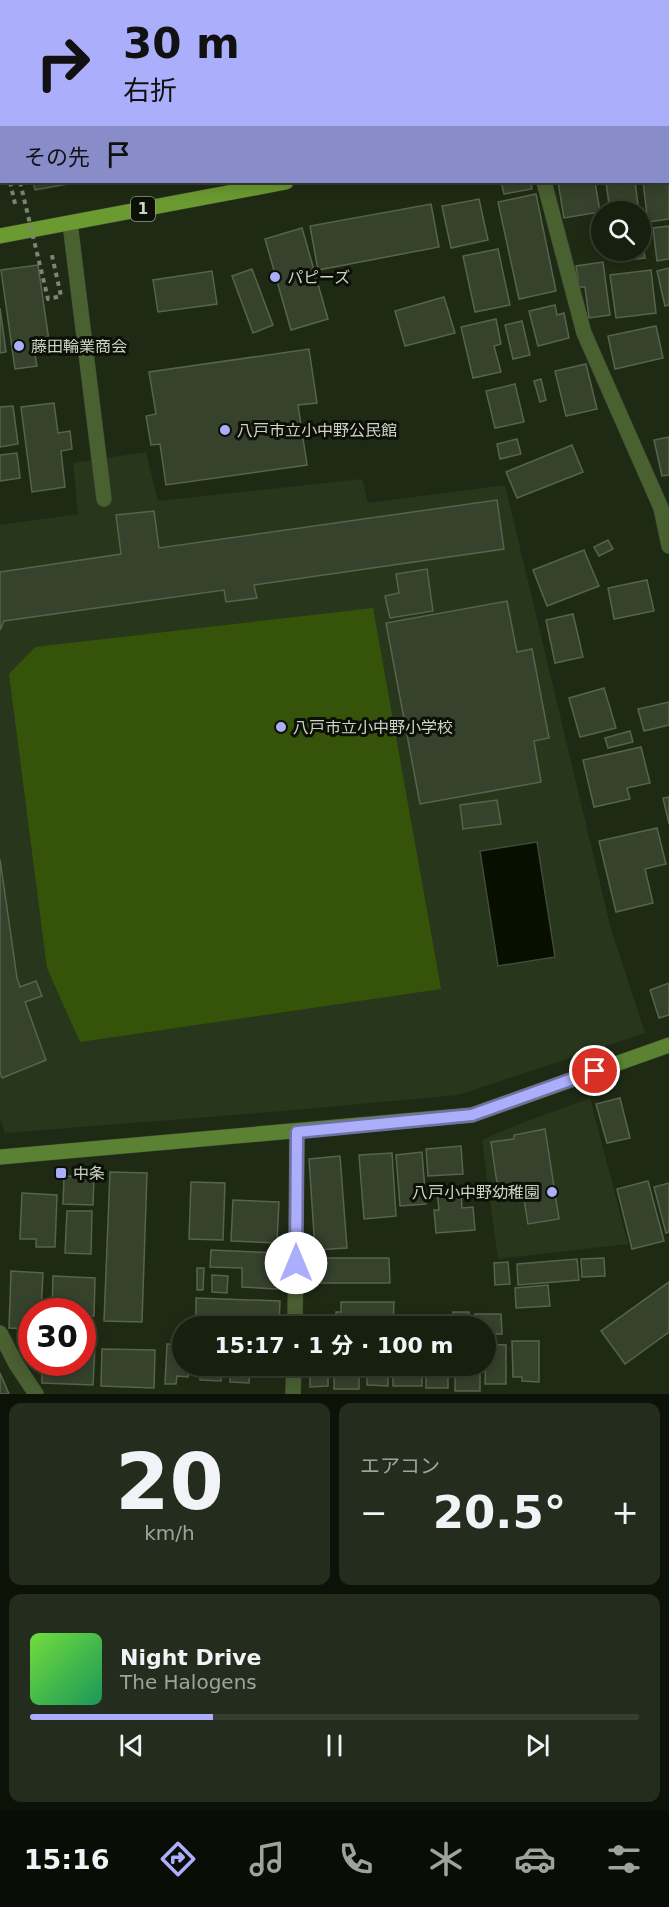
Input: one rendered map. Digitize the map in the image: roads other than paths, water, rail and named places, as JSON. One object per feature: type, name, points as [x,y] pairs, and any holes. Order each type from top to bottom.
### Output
[{"type":"main road","name":"1","points":[[0,236],[242,186],[275,183]]},
{"type":"street","points":[[544,183],[584,333],[661,508],[669,546]]},
{"type":"street","points":[[70,223],[104,499]]},
{"type":"street","points":[[0,1157],[472,1115],[669,1045]]},
{"type":"street","points":[[295,1316],[297,1132]]},
{"type":"street","points":[[0,1334],[36,1394]]},
{"type":"street","points":[[293,1394],[294,1376]]},
{"type":"place","name":"パピーズ","points":[[275,277]]},
{"type":"place","name":"藤田輪業商会","points":[[19,346]]},
{"type":"place","name":"八戸市立小中野公民館","points":[[225,430]]},
{"type":"place","name":"八戸市立小中野小学校","points":[[281,727]]},
{"type":"place","name":"中条","points":[[61,1173]]},
{"type":"place","name":"八戸小中野幼稚園","points":[[552,1192]]}]
